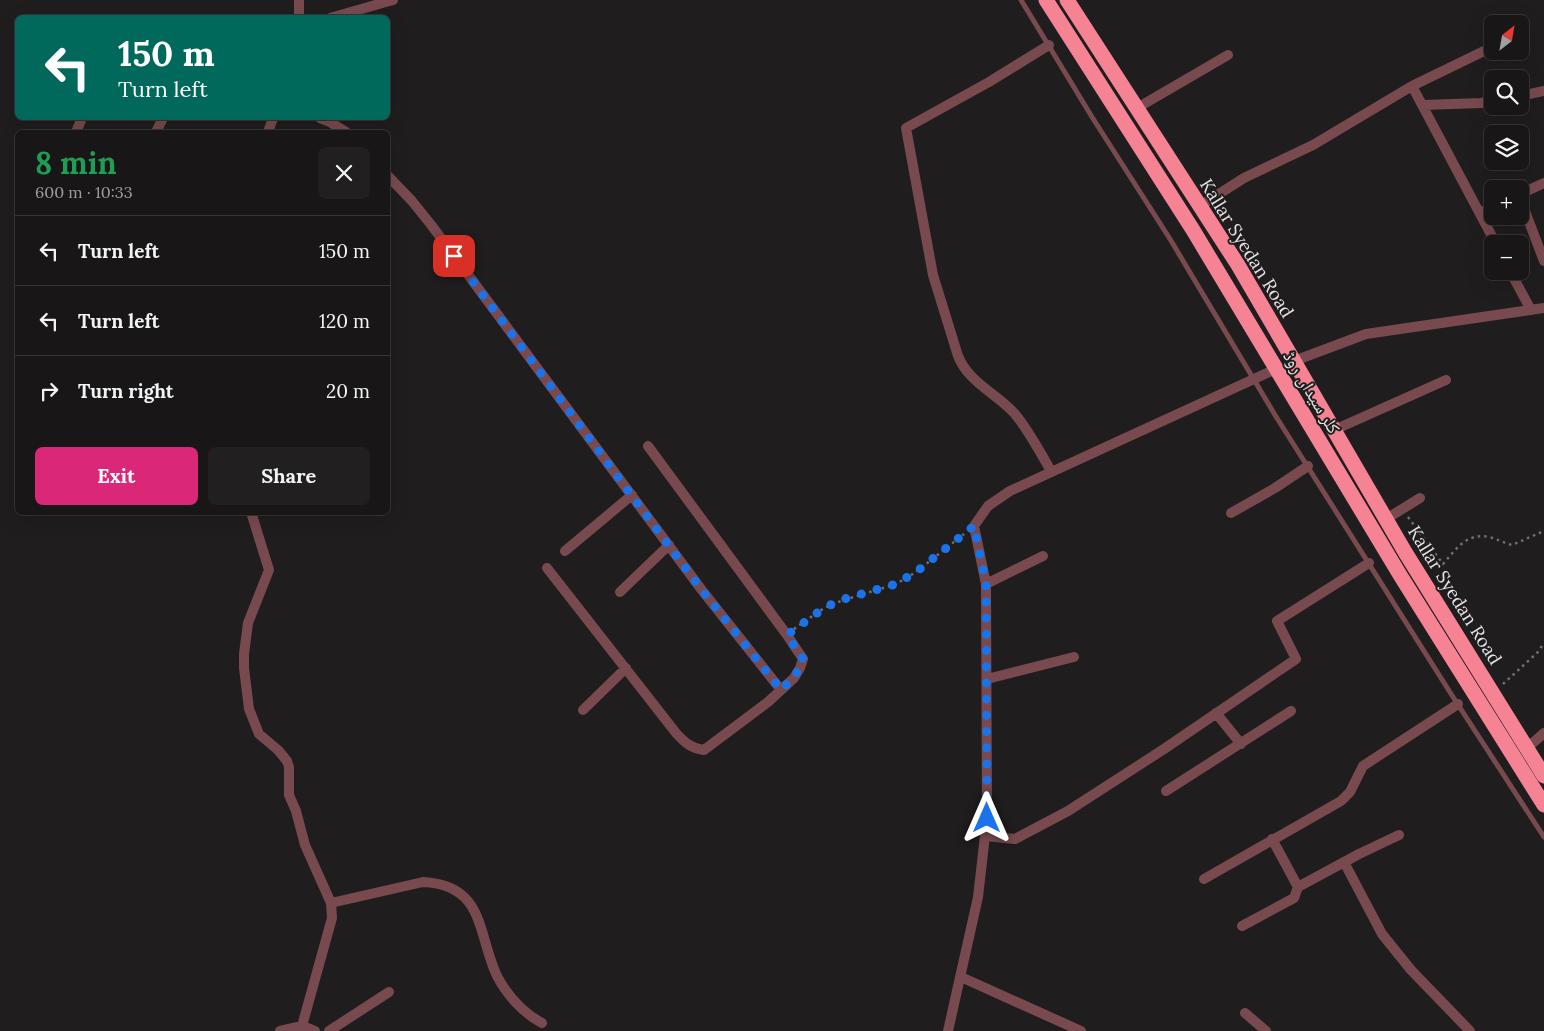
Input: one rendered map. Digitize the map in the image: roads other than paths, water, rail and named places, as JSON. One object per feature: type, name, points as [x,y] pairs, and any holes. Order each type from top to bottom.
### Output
[{"type":"highway","name":"کلر سیداں روڈ","points":[[1046,0],[1193,230],[1400,575],[1544,805]]},
{"type":"highway","name":"Kallar Syedan Road","points":[[1066,0],[1238,265],[1386,519],[1544,776]]},
{"type":"street","points":[[299,0],[299,15]]},
{"type":"street","points":[[340,15],[393,0]]},
{"type":"street","points":[[1049,45],[989,82],[906,128],[934,275],[963,368],[970,377],[1015,414],[1051,471]]},
{"type":"street","points":[[1200,206],[1244,178],[1313,145],[1412,86],[1484,50]]},
{"type":"street","points":[[1137,108],[1228,55]]},
{"type":"street","points":[[1412,86],[1491,235]]},
{"type":"street","points":[[1529,94],[1544,91]]},
{"type":"street","points":[[1423,105],[1484,102]]},
{"type":"street","points":[[325,120],[343,130]]},
{"type":"street","points":[[390,178],[432,226],[701,589],[781,690]]},
{"type":"street","points":[[1529,190],[1544,183]]},
{"type":"street","points":[[1480,213],[1484,211]]},
{"type":"street","points":[[1529,222],[1544,261]]},
{"type":"street","points":[[1515,280],[1531,310]]},
{"type":"street","points":[[1294,361],[1366,334],[1544,308]]},
{"type":"street","points":[[948,1031],[978,897],[987,818],[986,584],[974,526],[988,506],[1010,491],[1276,369]]},
{"type":"street","points":[[1334,430],[1446,380]]},
{"type":"street","points":[[547,568],[686,744],[694,749],[704,750],[768,702],[794,678],[803,659],[648,446]]},
{"type":"street","points":[[1231,513],[1275,488],[1308,466]]},
{"type":"street","points":[[565,551],[632,495]]},
{"type":"street","points":[[1386,519],[1420,498]]},
{"type":"street","points":[[252,515],[270,570],[248,623],[244,668],[249,709],[259,734],[278,750],[289,767],[289,795],[296,811],[305,845],[331,903],[332,918],[302,1026]]},
{"type":"street","points":[[620,592],[669,545]]},
{"type":"street","points":[[986,584],[1043,556]]},
{"type":"street","points":[[985,836],[1015,839],[1068,811],[1296,658],[1277,621],[1369,563]]},
{"type":"street","points":[[986,679],[1074,657]]},
{"type":"street","points":[[583,710],[626,668]]},
{"type":"street","points":[[1204,879],[1341,801],[1350,792],[1363,766],[1458,704]]},
{"type":"street","points":[[1166,791],[1291,711]]},
{"type":"street","points":[[1216,713],[1241,744]]},
{"type":"street","points":[[1527,748],[1544,733]]},
{"type":"street","points":[[1242,926],[1294,898],[1298,887],[1399,835]]},
{"type":"street","points":[[1272,839],[1298,887]]},
{"type":"street","points":[[1344,862],[1382,934],[1411,970],[1470,1031]]},
{"type":"street","points":[[331,903],[423,882],[436,883],[453,888],[463,895],[469,903],[481,926],[497,976],[505,989],[522,1009],[542,1023]]},
{"type":"street","points":[[960,977],[1081,1031]]},
{"type":"street","points":[[329,1031],[389,992]]},
{"type":"street","points":[[1245,1013],[1266,1031]]},
{"type":"street","points":[[280,1031],[302,1026],[315,1031]]},
{"type":"lane","points":[[1020,0],[1170,239],[1308,466],[1544,837]]}]
